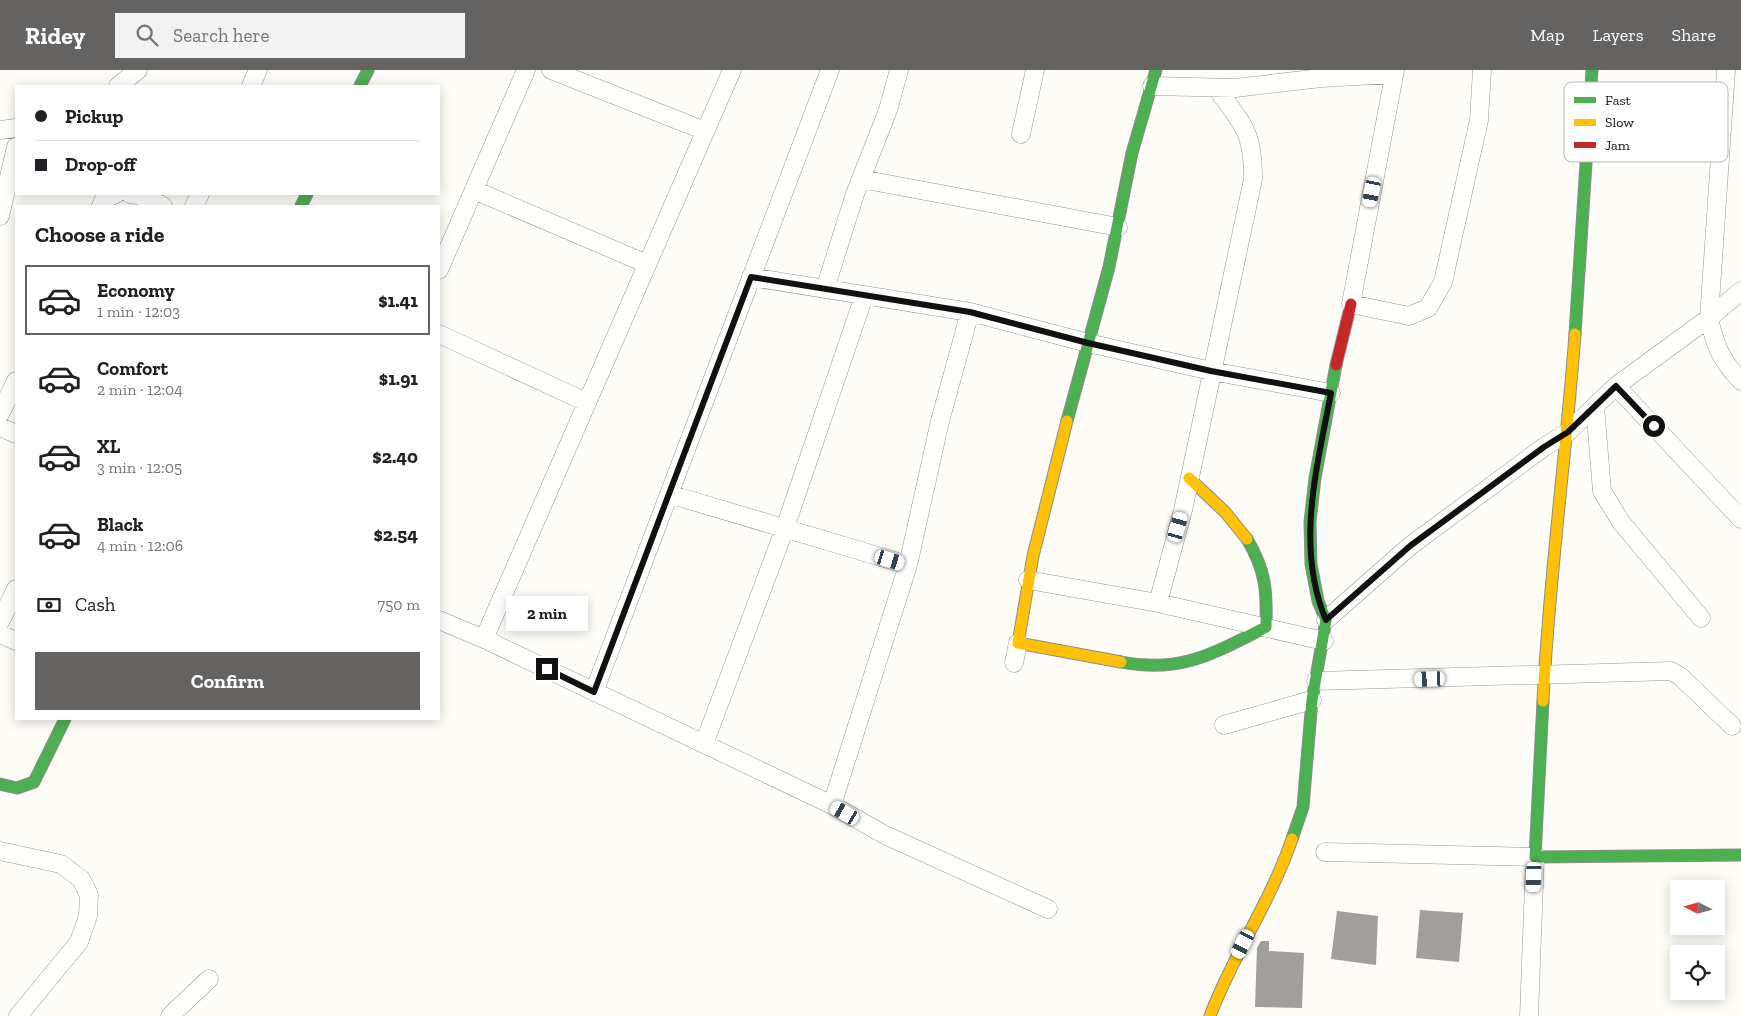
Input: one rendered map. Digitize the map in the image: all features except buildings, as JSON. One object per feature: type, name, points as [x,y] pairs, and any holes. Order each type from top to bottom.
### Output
[{"type":"street","points":[[119,85],[138,70]]},
{"type":"street","points":[[251,85],[258,70]]},
{"type":"street","points":[[360,85],[368,70]]},
{"type":"street","points":[[440,268],[526,70]]},
{"type":"street","points":[[551,70],[705,131]]},
{"type":"street","points":[[484,639],[732,70]]},
{"type":"street","points":[[594,692],[830,70]]},
{"type":"street","points":[[824,289],[861,179],[888,110],[899,70]]},
{"type":"street","points":[[1020,134],[1035,70]]},
{"type":"street","points":[[1351,304],[1409,316],[1428,308],[1443,282],[1479,120],[1482,70]]},
{"type":"street","points":[[1014,663],[1028,580],[1049,486],[1088,343],[1118,226],[1130,163],[1154,78],[1217,89],[1394,72],[1351,304],[1331,393],[1315,478],[1310,522],[1311,564],[1318,601],[1326,620],[1312,700],[1303,807],[1282,866],[1222,985],[1213,1015]]},
{"type":"street","points":[[1158,603],[1183,510],[1253,179],[1250,136],[1217,89]]},
{"type":"street","points":[[0,130],[15,128]]},
{"type":"street","points":[[0,216],[15,151]]},
{"type":"street","points":[[1529,1016],[1544,676],[1568,432],[1586,162]]},
{"type":"street","points":[[1720,162],[1709,318],[1715,345],[1727,366],[1741,381]]},
{"type":"street","points":[[861,179],[1118,226]]},
{"type":"street","points":[[474,190],[647,264]]},
{"type":"street","points":[[101,205],[104,199],[114,195]]},
{"type":"street","points":[[138,195],[161,205]]},
{"type":"street","points":[[751,277],[970,312],[1088,343],[1211,371],[1331,393]]},
{"type":"street","points":[[1326,620],[1410,546],[1544,447],[1568,432],[1616,386],[1709,318],[1741,291]]},
{"type":"street","points":[[704,744],[785,528],[864,296]]},
{"type":"street","points":[[832,805],[908,565],[940,421],[970,312]]},
{"type":"street","points":[[440,334],[586,402]]},
{"type":"street","points":[[0,414],[15,383]]},
{"type":"street","points":[[1616,386],[1741,519]]},
{"type":"street","points":[[1595,406],[1602,491],[1621,522],[1701,618]]},
{"type":"street","points":[[0,427],[15,434]]},
{"type":"street","points":[[1189,478],[1226,512],[1254,547],[1266,582],[1266,627]]},
{"type":"street","points":[[669,494],[908,565]]},
{"type":"street","points":[[1028,580],[1158,603],[1324,640]]},
{"type":"street","points":[[0,622],[15,591]]},
{"type":"street","points":[[440,620],[484,639],[832,805],[885,835],[1048,909]]},
{"type":"street","points":[[1018,642],[1146,667],[1168,666],[1209,656],[1266,627]]},
{"type":"street","points":[[0,634],[15,641]]},
{"type":"street","points":[[1316,681],[1671,671],[1680,676],[1732,726]]},
{"type":"street","points":[[1224,725],[1312,700]]},
{"type":"street","points":[[0,784],[17,788],[34,782],[65,720]]},
{"type":"street","points":[[0,851],[61,864],[81,880],[89,895],[88,916],[79,942],[18,1016]]},
{"type":"street","points":[[1326,852],[1535,857],[1741,855]]},
{"type":"street","points":[[170,1016],[209,979]]},
{"type":"traffic: fast","points":[[360,85],[368,70]]},
{"type":"traffic: fast","points":[[1067,421],[1109,267],[1132,153],[1156,70]]},
{"type":"traffic: fast","points":[[1591,82],[1592,70]]},
{"type":"traffic: fast","points":[[1575,334],[1586,162]]},
{"type":"traffic: fast","points":[[302,205],[306,195]]},
{"type":"traffic: fast","points":[[1292,839],[1303,807],[1312,700],[1326,620],[1318,601],[1311,564],[1310,522],[1315,478],[1336,365]]},
{"type":"traffic: fast","points":[[1121,662],[1142,665],[1180,663],[1213,653],[1266,627],[1266,603],[1262,571],[1247,539]]},
{"type":"traffic: fast","points":[[1543,701],[1535,857],[1741,855]]},
{"type":"traffic: fast","points":[[0,784],[17,788],[34,782],[65,720]]},
{"type":"traffic: slow","points":[[1543,701],[1549,609],[1575,334]]},
{"type":"traffic: slow","points":[[1067,421],[1033,556],[1018,643],[1121,662]]},
{"type":"traffic: slow","points":[[1189,478],[1225,512],[1247,539]]},
{"type":"traffic: slow","points":[[1210,1016],[1219,993],[1274,884],[1292,839]]},
{"type":"traffic: jam","points":[[1336,365],[1351,304]]},
{"type":"route","points":[[547,669],[594,692],[751,277],[970,312],[1088,343],[1211,371],[1331,393],[1315,478],[1310,522],[1311,564],[1318,601],[1326,620],[1410,546],[1544,447],[1568,432],[1616,386],[1654,426]]}]
